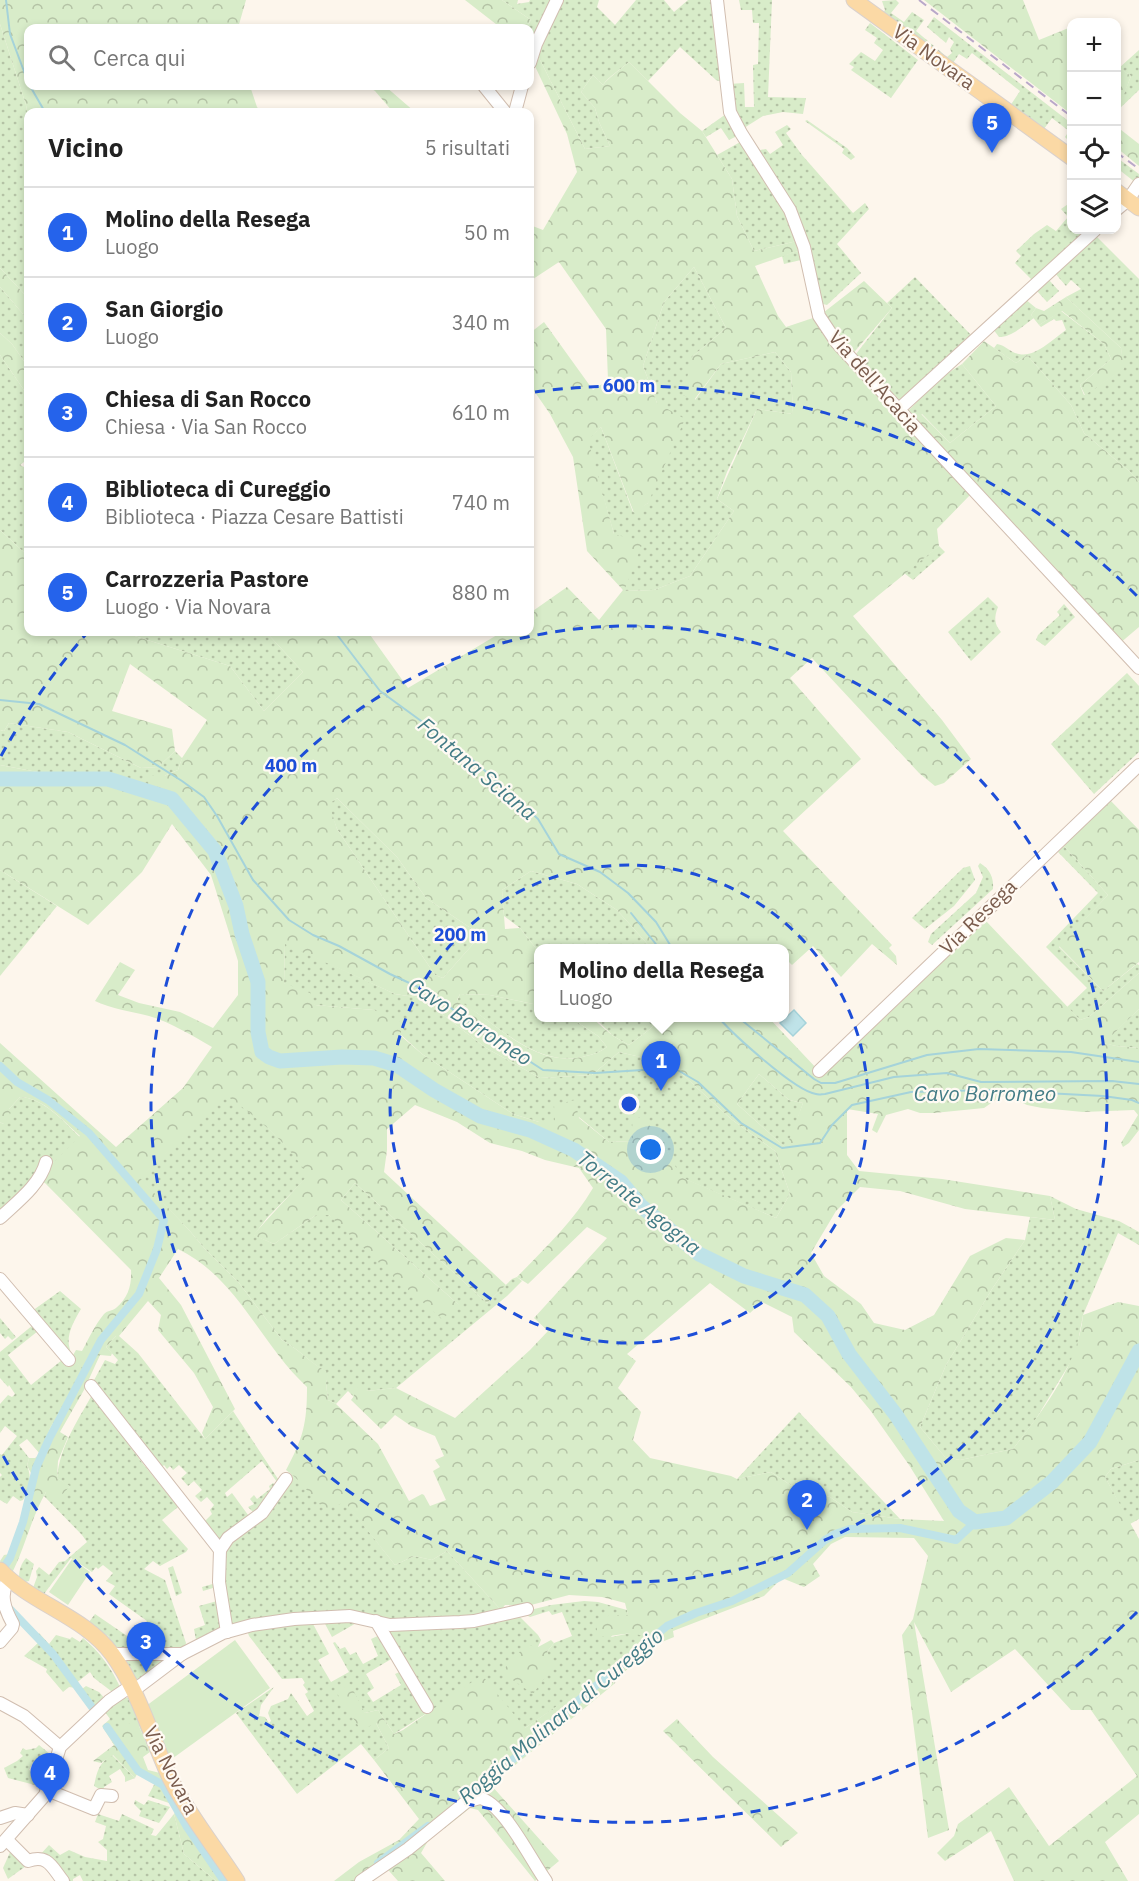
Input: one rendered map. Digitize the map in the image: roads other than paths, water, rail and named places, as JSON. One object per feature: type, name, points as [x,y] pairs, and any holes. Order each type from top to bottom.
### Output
[{"type":"main road","name":"Via Novara","points":[[854,0],[1067,155]]},
{"type":"main road","name":"Via Novara","points":[[4,1574],[88,1630],[112,1654],[132,1688],[178,1793],[237,1881]]},
{"type":"street","points":[[534,50],[557,0]]},
{"type":"street","name":"Via dell'Acacia","points":[[717,0],[730,112],[790,210],[804,247],[819,316],[837,342],[898,410],[1139,668]]},
{"type":"street","points":[[487,90],[502,108]]},
{"type":"street","points":[[516,108],[521,90]]},
{"type":"street","points":[[1125,202],[1139,184]]},
{"type":"street","points":[[898,410],[1091,234]]},
{"type":"street","name":"Via Resega","points":[[819,1071],[1139,765]]},
{"type":"street","points":[[0,1218],[30,1189],[41,1175],[46,1162]]},
{"type":"street","points":[[0,1279],[69,1360]]},
{"type":"street","points":[[91,1386],[220,1550]]},
{"type":"street","points":[[227,1632],[219,1582],[220,1550],[228,1539],[262,1513],[286,1479]]},
{"type":"street","points":[[0,1642],[13,1624],[3,1605],[4,1574]]},
{"type":"street","points":[[63,1881],[47,1860],[36,1858],[28,1861],[3,1843],[46,1792],[60,1747],[97,1713],[182,1654],[227,1632],[252,1625],[294,1619],[350,1616],[390,1625],[474,1621],[527,1609]]},
{"type":"street","points":[[376,1622],[427,1707]]},
{"type":"street","points":[[112,1654],[182,1654]]},
{"type":"street","points":[[0,1703],[24,1716],[60,1747]]},
{"type":"street","points":[[46,1792],[94,1809],[101,1795],[112,1796]]},
{"type":"street","points":[[361,1881],[408,1849],[466,1802],[480,1798],[489,1802],[523,1841],[546,1881]]},
{"type":"street","points":[[0,1818],[15,1813],[28,1815]]},
{"type":"water","points":[[794,1010],[806,1023],[793,1036],[780,1023],[789,1022],[789,1015]]},
{"type":"waterway","name":"Fontana Sciana","points":[[6,0],[10,34],[24,71]]},
{"type":"waterway","name":"Fontana Sciana","points":[[32,90],[43,108]]},
{"type":"waterway","name":"Fontana Sciana","points":[[338,636],[380,691],[461,750],[499,783],[538,819],[559,854],[600,872],[628,893],[656,922],[670,944]]},
{"type":"waterway","name":"Cavo Borromeo","points":[[0,700],[39,704],[125,745],[182,781],[204,797],[253,880],[289,920],[313,935],[433,994],[469,1022],[543,1070],[595,1073],[674,1068],[698,1082],[741,1123],[782,1148],[820,1143],[832,1125],[852,1105],[911,1092],[987,1090],[1103,1096],[1139,1103]]},
{"type":"waterway","name":"Torrente Agogna","points":[[0,779],[108,779],[172,799],[215,851],[236,906],[242,934],[258,982],[258,1032],[262,1052],[280,1061],[342,1057],[374,1058],[397,1065],[434,1090],[480,1116],[530,1130],[574,1150],[621,1182],[641,1206],[699,1254],[744,1276],[805,1295],[828,1316],[849,1354],[896,1415],[959,1511],[975,1522],[1006,1518],[1052,1482],[1090,1442],[1139,1351]]},
{"type":"waterway","points":[[631,913],[656,944]]},
{"type":"waterway","points":[[723,1022],[780,1073],[806,1091],[817,1094],[894,1077],[947,1073],[981,1082],[1112,1081],[1139,1084]]},
{"type":"waterway","name":"Fontana Sciana","points":[[744,1022],[821,1083],[835,1083],[927,1055],[979,1049],[1071,1052],[1139,1062]]},
{"type":"waterway","name":"Roggia Molinara di Cureggio","points":[[0,1066],[17,1082],[48,1100],[89,1133],[164,1220],[157,1249],[139,1294],[101,1340],[49,1439],[36,1468],[23,1522],[10,1558],[0,1573]]},
{"type":"waterway","name":"Roggia Molinara di Cureggio","points":[[462,1800],[541,1737],[555,1720],[667,1626],[732,1601],[788,1573],[835,1534],[850,1529],[900,1528],[956,1540],[975,1522]]},
{"type":"waterway","name":"Roggia Molinara di Cureggio","points":[[8,1607],[53,1654],[97,1714]]},
{"type":"waterway","name":"Roggia Molinara di Cureggio","points":[[107,1727],[138,1771],[163,1785],[187,1827],[224,1881]]},
{"type":"waterway","name":"Roggia Molinara di Cureggio","points":[[378,1863],[428,1826]]},
{"type":"railway","points":[[919,0],[1067,113]]},
{"type":"railway","points":[[1121,156],[1139,169]]},
{"type":"place","name":"Carrozzeria Pastore","points":[[992,153]]},
{"type":"place","name":"Molino della Resega","points":[[661,1091]]},
{"type":"place","name":"San Giorgio","points":[[807,1530]]},
{"type":"place","name":"Chiesa di San Rocco","points":[[146,1672]]},
{"type":"place","name":"Biblioteca di Cureggio","points":[[50,1803]]}]
